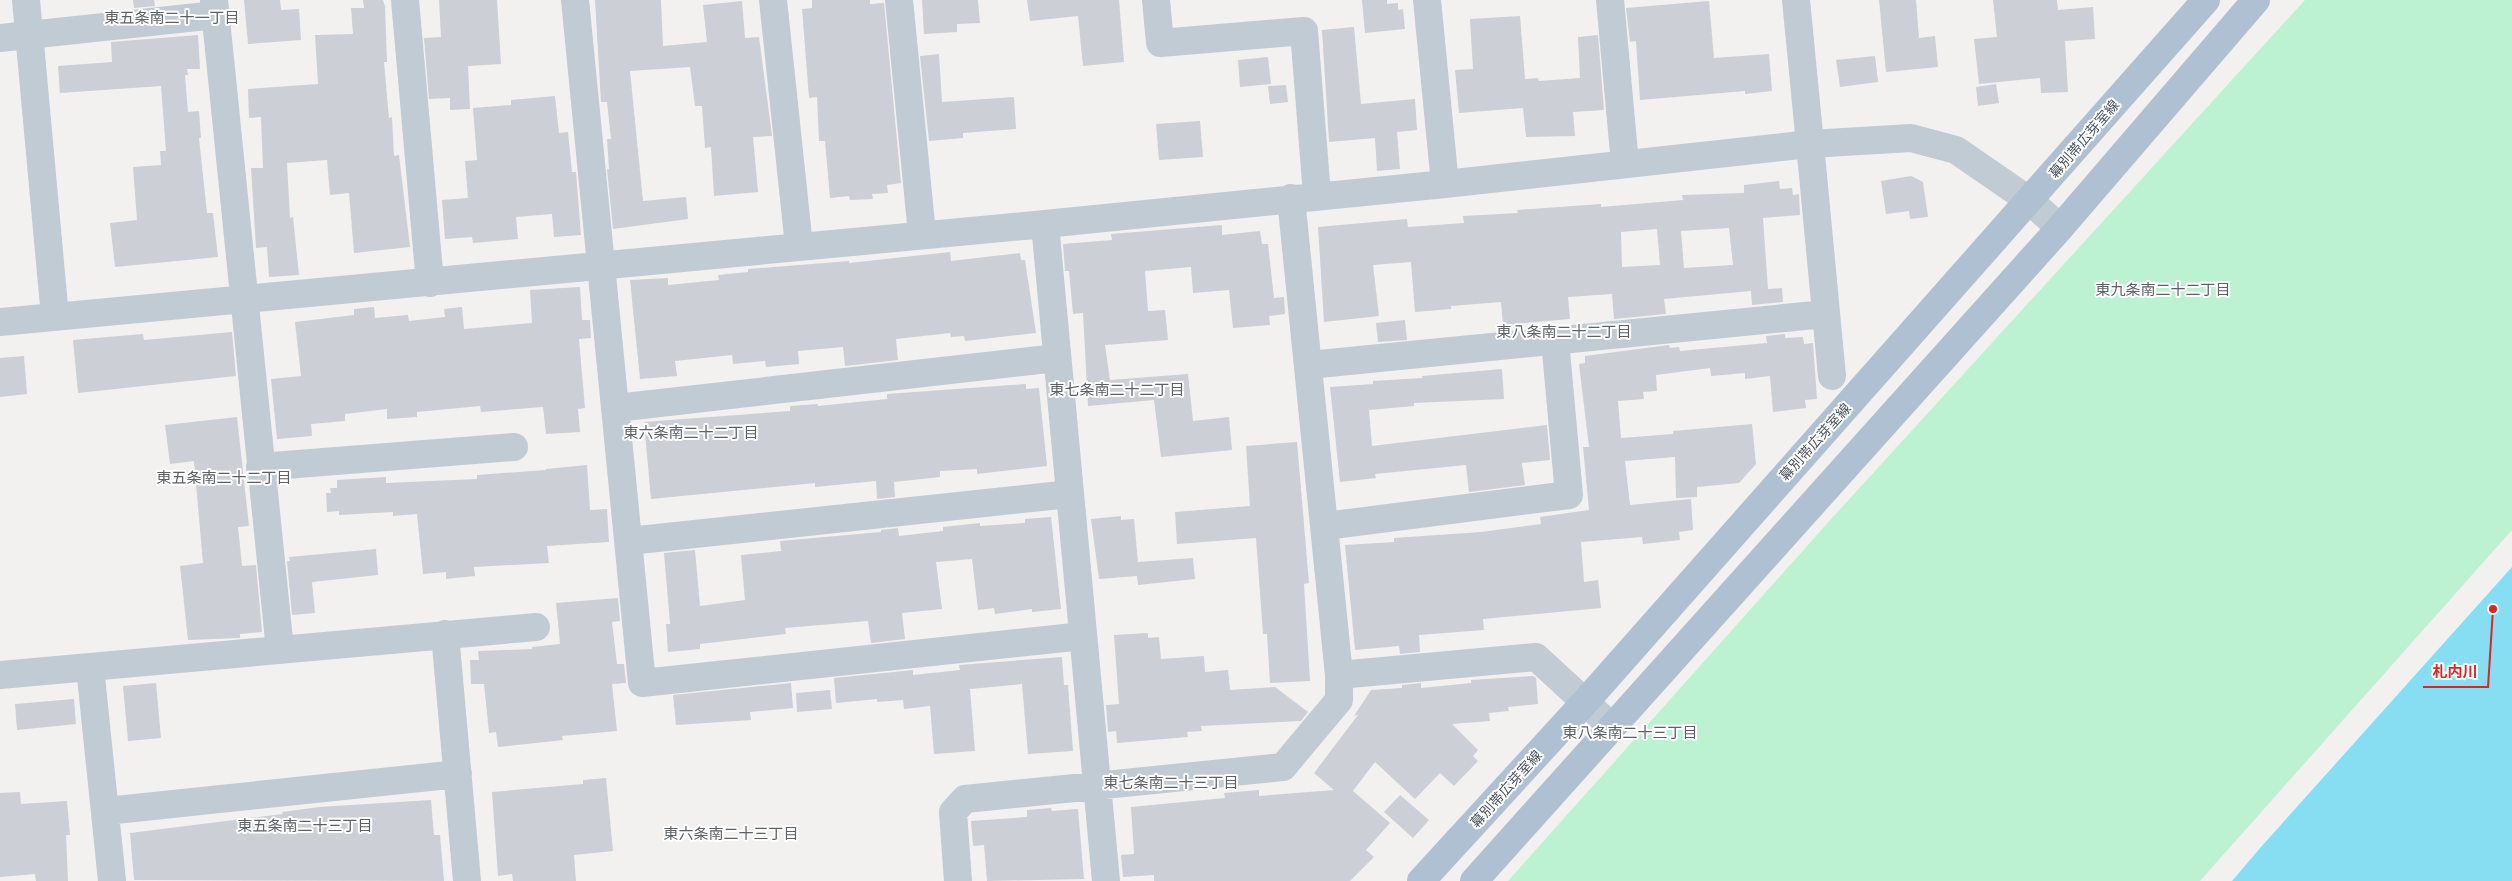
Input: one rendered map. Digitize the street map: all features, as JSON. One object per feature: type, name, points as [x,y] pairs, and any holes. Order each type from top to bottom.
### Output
[{"type":"main road","name":"幕別帯広芽室線","points":[[1421,881],[1586,701],[2206,0]]},
{"type":"main road","points":[[1474,881],[1611,726],[2060,228],[2256,0]]},
{"type":"street","points":[[26,0],[55,317]]},
{"type":"street","points":[[405,0],[430,283]]},
{"type":"street","points":[[575,0],[642,683],[1083,636]]},
{"type":"street","points":[[773,0],[799,246]]},
{"type":"street","points":[[899,0],[922,234]]},
{"type":"street","points":[[958,881],[953,812],[965,799],[1283,767],[1338,700],[1339,675],[1309,365],[1304,196],[1304,31],[1160,43],[1156,0]]},
{"type":"street","points":[[1427,0],[1445,184]]},
{"type":"street","points":[[1610,0],[1625,164]]},
{"type":"street","points":[[1796,0],[1832,376]]},
{"type":"street","points":[[0,38],[215,7],[243,300],[280,650]]},
{"type":"street","points":[[0,322],[1044,224],[1304,196],[1445,184],[1810,144],[1911,138],[1956,150],[2030,201],[2060,228]]},
{"type":"street","points":[[1044,224],[1106,881]]},
{"type":"street","points":[[1309,365],[1826,314]]},
{"type":"street","points":[[1325,526],[1569,496],[1555,340]]},
{"type":"street","points":[[616,408],[1057,358]]},
{"type":"street","points":[[260,467],[514,447]]},
{"type":"street","points":[[629,541],[1070,494]]},
{"type":"street","points":[[0,675],[536,627]]},
{"type":"street","points":[[445,634],[467,881]]},
{"type":"street","points":[[1339,675],[1536,657],[1611,726]]},
{"type":"street","points":[[90,667],[112,881]]},
{"type":"street","points":[[106,811],[458,774]]},
{"type":"green space","points":[[2305,0],[2512,0],[2512,530],[2200,881],[1508,881],[1833,517]]},
{"type":"water","points":[[2512,567],[2512,881],[2232,881],[2261,847]]},
{"type":"building","points":[[133,0],[154,0],[155,6],[134,8]]},
{"type":"building","points":[[244,0],[280,0],[281,10],[299,9],[301,40],[248,44]]},
{"type":"building","points":[[363,0],[383,0],[385,6],[387,62],[384,62],[389,118],[392,117],[394,156],[399,155],[410,247],[354,253],[349,193],[330,195],[327,160],[287,163],[290,218],[293,217],[299,275],[269,277],[267,247],[256,248],[251,168],[263,168],[261,117],[249,118],[248,89],[318,84],[315,35],[353,34],[351,8],[364,8]]},
{"type":"building","points":[[439,0],[497,0],[501,64],[468,66],[470,109],[450,110],[450,98],[429,99],[424,38],[441,37]]},
{"type":"building","points":[[595,0],[661,0],[663,46],[707,42],[703,5],[742,1],[745,38],[759,37],[772,136],[753,137],[758,192],[714,196],[711,147],[705,148],[702,106],[695,106],[690,67],[630,71],[643,201],[686,197],[688,219],[613,229],[607,169],[609,169],[607,139],[611,139],[607,102],[601,102]]},
{"type":"building","points":[[812,0],[870,0],[870,4],[884,3],[901,183],[887,185],[888,193],[872,194],[873,199],[850,200],[849,196],[830,198],[825,141],[819,141],[817,97],[809,98],[802,9],[812,8]]},
{"type":"building","points":[[922,0],[978,0],[980,23],[957,24],[957,32],[924,34]]},
{"type":"building","points":[[1027,0],[1119,0],[1124,62],[1083,66],[1078,16],[1030,21]]},
{"type":"building","points":[[1362,0],[1387,0],[1387,4],[1398,3],[1398,10],[1403,9],[1405,29],[1365,33]]},
{"type":"building","points":[[1879,0],[1916,0],[1919,38],[1935,36],[1938,67],[1886,72]]},
{"type":"building","points":[[1993,0],[2057,0],[2058,10],[2093,7],[2095,39],[2065,41],[2068,92],[2041,93],[2040,78],[1979,84],[1974,39],[1997,37]]},
{"type":"building","points":[[1709,1],[1714,58],[1769,54],[1772,91],[1745,94],[1745,91],[1640,100],[1636,41],[1630,42],[1626,8]]},
{"type":"building","points":[[1520,16],[1525,79],[1538,78],[1539,81],[1580,78],[1578,37],[1598,35],[1604,110],[1573,112],[1575,136],[1526,137],[1523,108],[1459,113],[1455,70],[1473,69],[1470,19]]},
{"type":"building","points":[[1354,27],[1361,104],[1415,99],[1417,130],[1397,132],[1400,169],[1377,171],[1375,138],[1329,142],[1322,30]]},
{"type":"building","points":[[198,35],[200,69],[187,69],[188,75],[185,75],[188,112],[199,111],[201,138],[199,138],[207,213],[213,213],[218,257],[115,267],[110,223],[137,220],[133,167],[161,165],[160,151],[166,151],[161,86],[60,93],[58,66],[112,62],[111,42]]},
{"type":"building","points":[[939,54],[942,102],[1014,97],[1016,129],[963,133],[963,138],[929,141],[920,56]]},
{"type":"building","points":[[1875,56],[1878,82],[1840,87],[1836,60]]},
{"type":"building","points":[[1268,57],[1271,84],[1240,87],[1238,60]]},
{"type":"building","points":[[1996,84],[1999,103],[1978,106],[1976,87]]},
{"type":"building","points":[[1286,85],[1288,102],[1270,104],[1268,86]]},
{"type":"building","points":[[555,96],[559,133],[568,132],[572,172],[576,172],[581,235],[554,237],[552,214],[516,217],[518,239],[473,243],[472,237],[445,239],[442,200],[468,198],[465,161],[477,160],[473,108],[511,105],[511,100]]},
{"type":"building","points":[[1200,121],[1203,157],[1159,160],[1156,124]]},
{"type":"building","points":[[1911,176],[1923,182],[1928,217],[1910,219],[1909,211],[1886,214],[1881,181]]},
{"type":"building","points":[[1779,181],[1780,189],[1792,188],[1793,195],[1799,194],[1800,215],[1763,218],[1768,289],[1782,288],[1783,302],[1752,305],[1751,291],[1664,299],[1666,314],[1614,319],[1612,294],[1568,297],[1570,319],[1503,325],[1501,302],[1451,306],[1451,309],[1415,312],[1411,262],[1373,265],[1379,316],[1324,322],[1318,227],[1407,219],[1408,227],[1464,223],[1463,216],[1518,213],[1517,210],[1601,204],[1601,207],[1683,200],[1682,195],[1744,193],[1744,185]],"holes":[[[1729,228],[1733,265],[1684,268],[1681,231]],[[1657,229],[1660,265],[1622,267],[1621,232]]]},
{"type":"building","points":[[1222,225],[1222,235],[1260,231],[1262,244],[1268,244],[1274,298],[1284,297],[1285,314],[1269,316],[1270,325],[1233,328],[1229,290],[1193,293],[1191,267],[1145,271],[1148,311],[1165,310],[1168,340],[1105,345],[1110,380],[1188,374],[1193,421],[1229,417],[1232,450],[1161,457],[1154,400],[1088,406],[1083,313],[1073,314],[1069,271],[1065,271],[1063,244],[1112,240],[1111,234]]},
{"type":"building","points":[[950,252],[951,261],[1020,253],[1021,260],[1025,260],[1036,333],[965,341],[964,336],[951,337],[950,333],[896,339],[898,360],[845,366],[843,347],[798,351],[799,364],[766,367],[765,361],[733,364],[732,355],[675,361],[677,376],[640,379],[630,280],[668,278],[668,285],[719,280],[718,275],[748,272],[748,269],[849,261],[849,263]]},
{"type":"building","points":[[580,287],[582,320],[590,320],[591,338],[579,339],[585,408],[578,409],[580,432],[546,434],[543,407],[481,412],[480,406],[417,412],[417,417],[387,419],[387,409],[345,414],[345,421],[311,424],[312,436],[277,439],[271,379],[301,376],[295,322],[354,315],[354,309],[374,307],[375,318],[408,315],[409,321],[445,317],[444,309],[462,307],[464,329],[532,323],[530,290]]},
{"type":"building","points":[[1405,320],[1407,340],[1378,342],[1376,323]]},
{"type":"building","points":[[232,332],[236,376],[78,393],[73,340],[143,334],[144,340]]},
{"type":"building","points":[[1785,334],[1785,338],[1803,337],[1804,344],[1813,343],[1817,399],[1805,400],[1806,408],[1773,412],[1770,376],[1745,379],[1745,373],[1711,376],[1710,368],[1656,375],[1657,391],[1643,392],[1644,399],[1618,401],[1621,438],[1673,434],[1673,431],[1752,424],[1756,464],[1739,483],[1697,487],[1697,497],[1676,498],[1675,457],[1625,461],[1630,505],[1691,499],[1693,530],[1679,532],[1680,540],[1643,544],[1642,537],[1581,542],[1584,582],[1598,580],[1601,608],[1483,619],[1484,630],[1419,635],[1420,652],[1400,654],[1399,646],[1355,650],[1345,545],[1394,542],[1394,538],[1481,532],[1541,524],[1540,517],[1589,510],[1583,447],[1589,447],[1579,364],[1585,363],[1585,356],[1669,345],[1670,348],[1679,347],[1680,351],[1767,343],[1766,336]]},
{"type":"building","points":[[24,356],[27,394],[0,397],[0,358]]},
{"type":"building","points":[[1502,369],[1504,399],[1414,403],[1414,406],[1369,410],[1372,446],[1547,425],[1550,460],[1522,463],[1525,485],[1469,492],[1466,465],[1375,474],[1376,478],[1340,482],[1330,387]]},
{"type":"building","points":[[1026,384],[1026,389],[1039,388],[1047,466],[977,474],[977,469],[940,471],[940,477],[894,482],[895,497],[877,499],[876,481],[815,487],[815,483],[651,499],[644,422],[790,411],[790,406],[818,404],[818,406],[887,399],[887,394]]},
{"type":"building","points":[[237,417],[249,526],[238,527],[242,566],[256,565],[262,632],[240,634],[240,638],[188,640],[180,566],[203,563],[194,461],[170,464],[165,425]]},
{"type":"building","points":[[1297,442],[1309,583],[1304,584],[1310,681],[1270,683],[1267,634],[1263,634],[1256,538],[1177,544],[1175,512],[1250,506],[1246,446]]},
{"type":"building","points":[[587,465],[590,510],[607,509],[609,542],[547,546],[549,563],[474,567],[475,576],[446,579],[446,572],[423,574],[417,514],[393,516],[393,512],[339,515],[339,511],[327,512],[326,493],[331,493],[330,488],[337,488],[337,480],[386,477],[386,483],[477,479],[477,475]]},
{"type":"building","points":[[1121,516],[1121,520],[1134,519],[1138,562],[1193,558],[1195,579],[1138,585],[1137,576],[1099,579],[1091,519]]},
{"type":"building","points":[[1051,517],[1061,609],[1032,612],[1032,609],[995,614],[994,608],[978,610],[972,559],[936,562],[942,609],[902,613],[905,639],[871,643],[868,621],[785,628],[786,634],[700,644],[700,649],[668,652],[666,624],[670,624],[664,553],[695,550],[700,606],[745,600],[741,555],[781,551],[780,541],[881,532],[881,530],[898,528],[899,536],[943,531],[943,527],[980,523],[980,526],[1025,523],[1025,519]]},
{"type":"building","points":[[376,549],[378,575],[312,582],[315,613],[292,615],[287,561],[290,561],[289,557]]},
{"type":"building","points":[[618,598],[620,621],[612,622],[617,664],[624,664],[626,683],[612,684],[617,731],[562,736],[563,740],[498,747],[496,732],[489,733],[484,684],[471,684],[470,660],[479,660],[478,651],[532,649],[532,647],[560,644],[556,603]]},
{"type":"building","points":[[1148,633],[1148,638],[1159,637],[1161,659],[1204,656],[1205,672],[1228,670],[1230,690],[1275,687],[1308,712],[1301,721],[1201,726],[1202,731],[1187,732],[1188,737],[1117,743],[1116,731],[1108,732],[1106,705],[1119,704],[1114,635]]},
{"type":"building","points":[[1062,657],[1064,685],[1068,685],[1073,751],[1028,754],[1022,684],[970,689],[975,751],[934,754],[930,706],[904,709],[903,700],[877,702],[877,699],[836,703],[834,678],[913,670],[913,675],[960,670],[959,665]]},
{"type":"building","points":[[1533,676],[1536,678],[1538,704],[1508,707],[1509,711],[1489,713],[1490,721],[1452,724],[1478,750],[1473,756],[1478,761],[1454,786],[1440,773],[1415,799],[1375,762],[1353,791],[1390,823],[1366,850],[1374,857],[1350,881],[1154,881],[1154,875],[1123,877],[1121,855],[1134,854],[1131,807],[1225,798],[1224,793],[1259,790],[1259,796],[1334,790],[1314,773],[1358,715],[1354,716],[1371,690],[1402,688],[1402,685],[1421,683],[1421,688],[1471,683],[1471,680]]},
{"type":"building","points":[[156,683],[161,738],[128,741],[123,686]]},
{"type":"building","points":[[791,683],[793,708],[750,712],[751,720],[676,725],[673,695]]},
{"type":"building","points":[[830,690],[832,709],[797,712],[796,693]]},
{"type":"building","points":[[74,699],[76,724],[17,730],[15,704]]},
{"type":"building","points":[[606,778],[613,851],[574,855],[576,881],[513,881],[512,874],[498,876],[492,792],[583,784],[583,780]]},
{"type":"building","points":[[20,792],[21,804],[67,801],[70,835],[66,835],[68,881],[36,881],[35,874],[0,877],[0,793]]},
{"type":"building","points":[[1400,795],[1429,820],[1413,838],[1384,812]]},
{"type":"building","points":[[431,800],[434,835],[440,835],[444,881],[134,880],[130,833],[283,814],[282,812],[319,807]]},
{"type":"building","points":[[1051,808],[1052,811],[1078,809],[1084,879],[987,881],[984,845],[973,846],[971,821],[1027,817],[1027,810]]},
{"type":"place","name":"札内川","points":[[2493,609]]},
{"type":"district","name":"東五条南二十一丁目","points":[[172,18]]},
{"type":"district","name":"東九条南二十二丁目","points":[[2163,290]]},
{"type":"district","name":"東八条南二十二丁目","points":[[1564,332]]},
{"type":"district","name":"東七条南二十二丁目","points":[[1117,390]]},
{"type":"district","name":"東六条南二十二丁目","points":[[691,433]]},
{"type":"district","name":"東五条南二十二丁目","points":[[224,478]]},
{"type":"district","name":"東八条南二十三丁目","points":[[1630,733]]},
{"type":"district","name":"東七条南二十三丁目","points":[[1171,783]]},
{"type":"district","name":"東五条南二十三丁目","points":[[305,826]]},
{"type":"district","name":"東六条南二十三丁目","points":[[731,834]]}]
